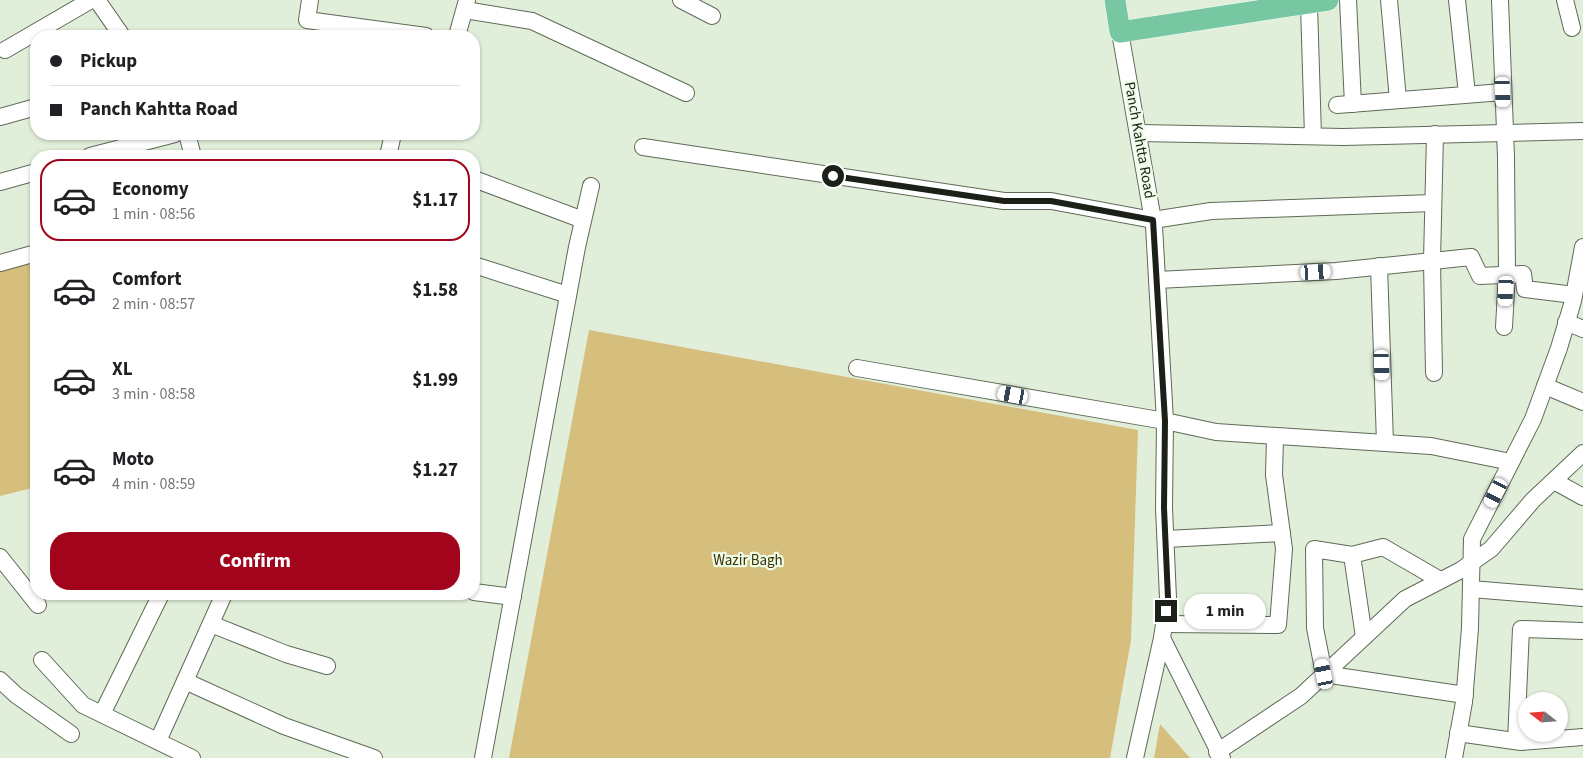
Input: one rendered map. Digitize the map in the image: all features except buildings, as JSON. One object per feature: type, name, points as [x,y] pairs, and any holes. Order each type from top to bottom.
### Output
[{"type":"main road","name":"Panch Kahtta Road","points":[[1115,0],[1120,32]]},
{"type":"main road","points":[[1120,32],[1251,6],[1319,2]]},
{"type":"street","points":[[39,30],[91,0]]},
{"type":"street","points":[[97,0],[118,30]]},
{"type":"street","points":[[310,0],[307,20],[377,30]]},
{"type":"street","points":[[681,0],[712,16]]},
{"type":"street","points":[[1348,0],[1354,104]]},
{"type":"street","points":[[1389,0],[1398,100]]},
{"type":"street","points":[[1457,0],[1467,94]]},
{"type":"street","points":[[1500,0],[1505,133],[1507,273],[1504,327]]},
{"type":"street","points":[[1565,0],[1572,28]]},
{"type":"street","points":[[1313,136],[1319,2]]},
{"type":"street","points":[[460,30],[466,5],[532,21],[686,93]]},
{"type":"street","name":"Panch Kahtta Road","points":[[1120,32],[1153,220],[1165,421],[1168,598],[1163,631],[1135,758]]},
{"type":"street","points":[[5,50],[30,35]]},
{"type":"street","points":[[1337,105],[1503,92]]},
{"type":"street","points":[[0,118],[30,109]]},
{"type":"street","points":[[1139,133],[1313,136],[1583,131]]},
{"type":"street","points":[[1434,373],[1432,261],[1435,134]]},
{"type":"street","points":[[113,150],[152,140]]},
{"type":"street","points":[[643,147],[1004,201],[1051,201],[1153,220],[1211,211],[1434,203]]},
{"type":"street","points":[[0,182],[30,174]]},
{"type":"street","points":[[480,181],[583,220]]},
{"type":"street","points":[[482,758],[568,295],[591,186]]},
{"type":"street","points":[[1454,758],[1465,695],[1470,628],[1472,539],[1532,419],[1545,386],[1580,276],[1583,247]]},
{"type":"street","points":[[0,263],[30,255]]},
{"type":"street","points":[[1157,280],[1379,266],[1471,257],[1480,276],[1507,273],[1524,274],[1524,289],[1574,295]]},
{"type":"street","points":[[1379,266],[1385,443]]},
{"type":"street","points":[[480,267],[568,295]]},
{"type":"street","points":[[1566,322],[1583,329]]},
{"type":"street","points":[[857,368],[1165,421],[1216,432],[1431,446],[1511,462]]},
{"type":"street","points":[[1545,386],[1583,402]]},
{"type":"street","points":[[1275,437],[1274,475],[1284,549],[1278,625],[1163,631],[1220,755],[1301,696],[1405,599],[1491,549],[1533,500],[1583,453]]},
{"type":"street","points":[[1554,480],[1583,496]]},
{"type":"street","points":[[1166,539],[1282,533]]},
{"type":"street","points":[[1324,674],[1315,628],[1314,549],[1352,555],[1383,547],[1440,580]]},
{"type":"street","points":[[1352,555],[1364,637]]},
{"type":"street","points":[[0,557],[30,595]]},
{"type":"street","points":[[1471,589],[1583,598]]},
{"type":"street","points":[[480,593],[513,597]]},
{"type":"street","points":[[34,600],[38,605]]},
{"type":"street","points":[[102,714],[159,600]]},
{"type":"street","points":[[158,741],[221,600]]},
{"type":"street","points":[[211,624],[286,654],[327,666]]},
{"type":"street","points":[[1516,741],[1521,629],[1583,631]]},
{"type":"street","points":[[42,660],[83,704],[192,758]]},
{"type":"street","points":[[1324,674],[1465,695]]},
{"type":"street","points":[[0,680],[16,695],[71,734]]},
{"type":"street","points":[[185,681],[284,726],[374,758]]},
{"type":"street","points":[[1458,733],[1516,741],[1583,737]]},
{"type":"green space","points":[[30,253],[30,488],[0,496],[0,261]]},
{"type":"green space","name":"Wazir Bagh","points":[[589,330],[1138,430],[1131,640],[1110,758],[509,758]]},
{"type":"green space","points":[[1160,724],[1190,758],[1154,758]]},
{"type":"route","points":[[833,176],[1004,201],[1051,201],[1153,220],[1165,421],[1164,508],[1168,598],[1166,611]]}]
